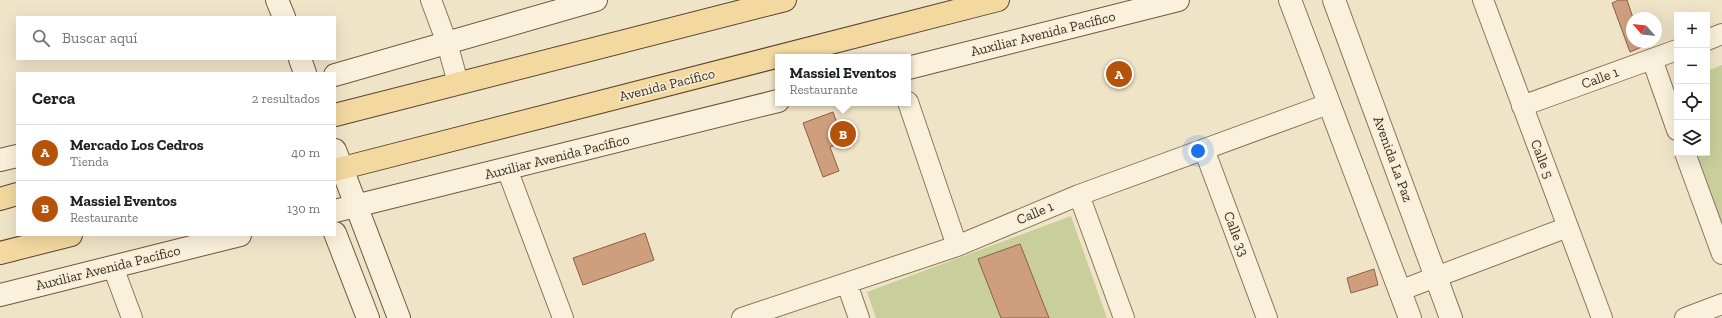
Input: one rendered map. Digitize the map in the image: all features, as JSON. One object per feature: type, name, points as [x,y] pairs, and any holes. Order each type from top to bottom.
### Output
[{"type":"main road","points":[[278,0],[284,16]]},
{"type":"main road","points":[[336,75],[447,43],[567,4],[596,0]]},
{"type":"main road","points":[[336,115],[785,0]]},
{"type":"main road","name":"Auxiliar Avenida Pacífico","points":[[911,67],[1178,0]]},
{"type":"main road","points":[[1290,0],[1410,318]]},
{"type":"main road","name":"Avenida La Paz","points":[[1334,0],[1451,318]]},
{"type":"main road","name":"Avenida Pacífico","points":[[777,54],[991,1]]},
{"type":"main road","name":"Avenida Pacífico","points":[[337,163],[775,55]]},
{"type":"main road","points":[[300,60],[305,72]]},
{"type":"main road","name":"Auxiliar Avenida Pacífico","points":[[336,211],[507,170],[775,102]]},
{"type":"main road","points":[[0,160],[16,156]]},
{"type":"main road","points":[[337,163],[357,206],[399,318]]},
{"type":"main road","points":[[0,198],[16,194]]},
{"type":"main road","points":[[0,253],[67,236]]},
{"type":"main road","name":"Auxiliar Avenida Pacífico","points":[[0,295],[236,236]]},
{"type":"main road","points":[[336,236],[368,318]]},
{"type":"street","points":[[431,0],[447,43],[458,83]]},
{"type":"street","name":"Calle 5","points":[[1482,0],[1602,318]]},
{"type":"street","points":[[1710,39],[1722,34]]},
{"type":"street","name":"Calle 1","points":[[1522,106],[1674,51]]},
{"type":"street","points":[[1652,59],[1674,121]]},
{"type":"street","name":"Calle 1","points":[[742,318],[957,246],[1079,195],[1328,104]]},
{"type":"street","points":[[909,106],[957,246]]},
{"type":"street","name":"Calle 33","points":[[1204,149],[1267,318]]},
{"type":"street","points":[[1686,156],[1722,254]]},
{"type":"street","points":[[507,170],[563,318]]},
{"type":"street","points":[[1079,195],[1124,318]]},
{"type":"street","points":[[1399,291],[1435,276],[1568,227]]},
{"type":"street","points":[[113,267],[132,318]]},
{"type":"street","points":[[847,284],[859,318]]},
{"type":"street","points":[[1685,318],[1722,304]]},
{"type":"green space","points":[[1722,65],[1722,230],[1695,156],[1710,156],[1710,70]]},
{"type":"green space","points":[[1071,216],[1107,318],[876,318],[867,292]]},
{"type":"building","points":[[1619,0],[1627,0],[1631,12],[1626,12],[1626,41],[1612,3]]},
{"type":"building","points":[[1629,48],[1639,48],[1630,52]]},
{"type":"building","points":[[833,112],[844,142],[830,147],[839,171],[823,177],[803,123]]},
{"type":"building","points":[[645,233],[654,260],[583,285],[573,258]]},
{"type":"building","points":[[1020,244],[1049,318],[1001,318],[978,259]]},
{"type":"building","points":[[1374,269],[1378,285],[1351,293],[1347,278]]},
{"type":"place","name":"Mercado Los Cedros","points":[[1119,74]]},
{"type":"place","name":"Massiel Eventos","points":[[843,134]]}]
